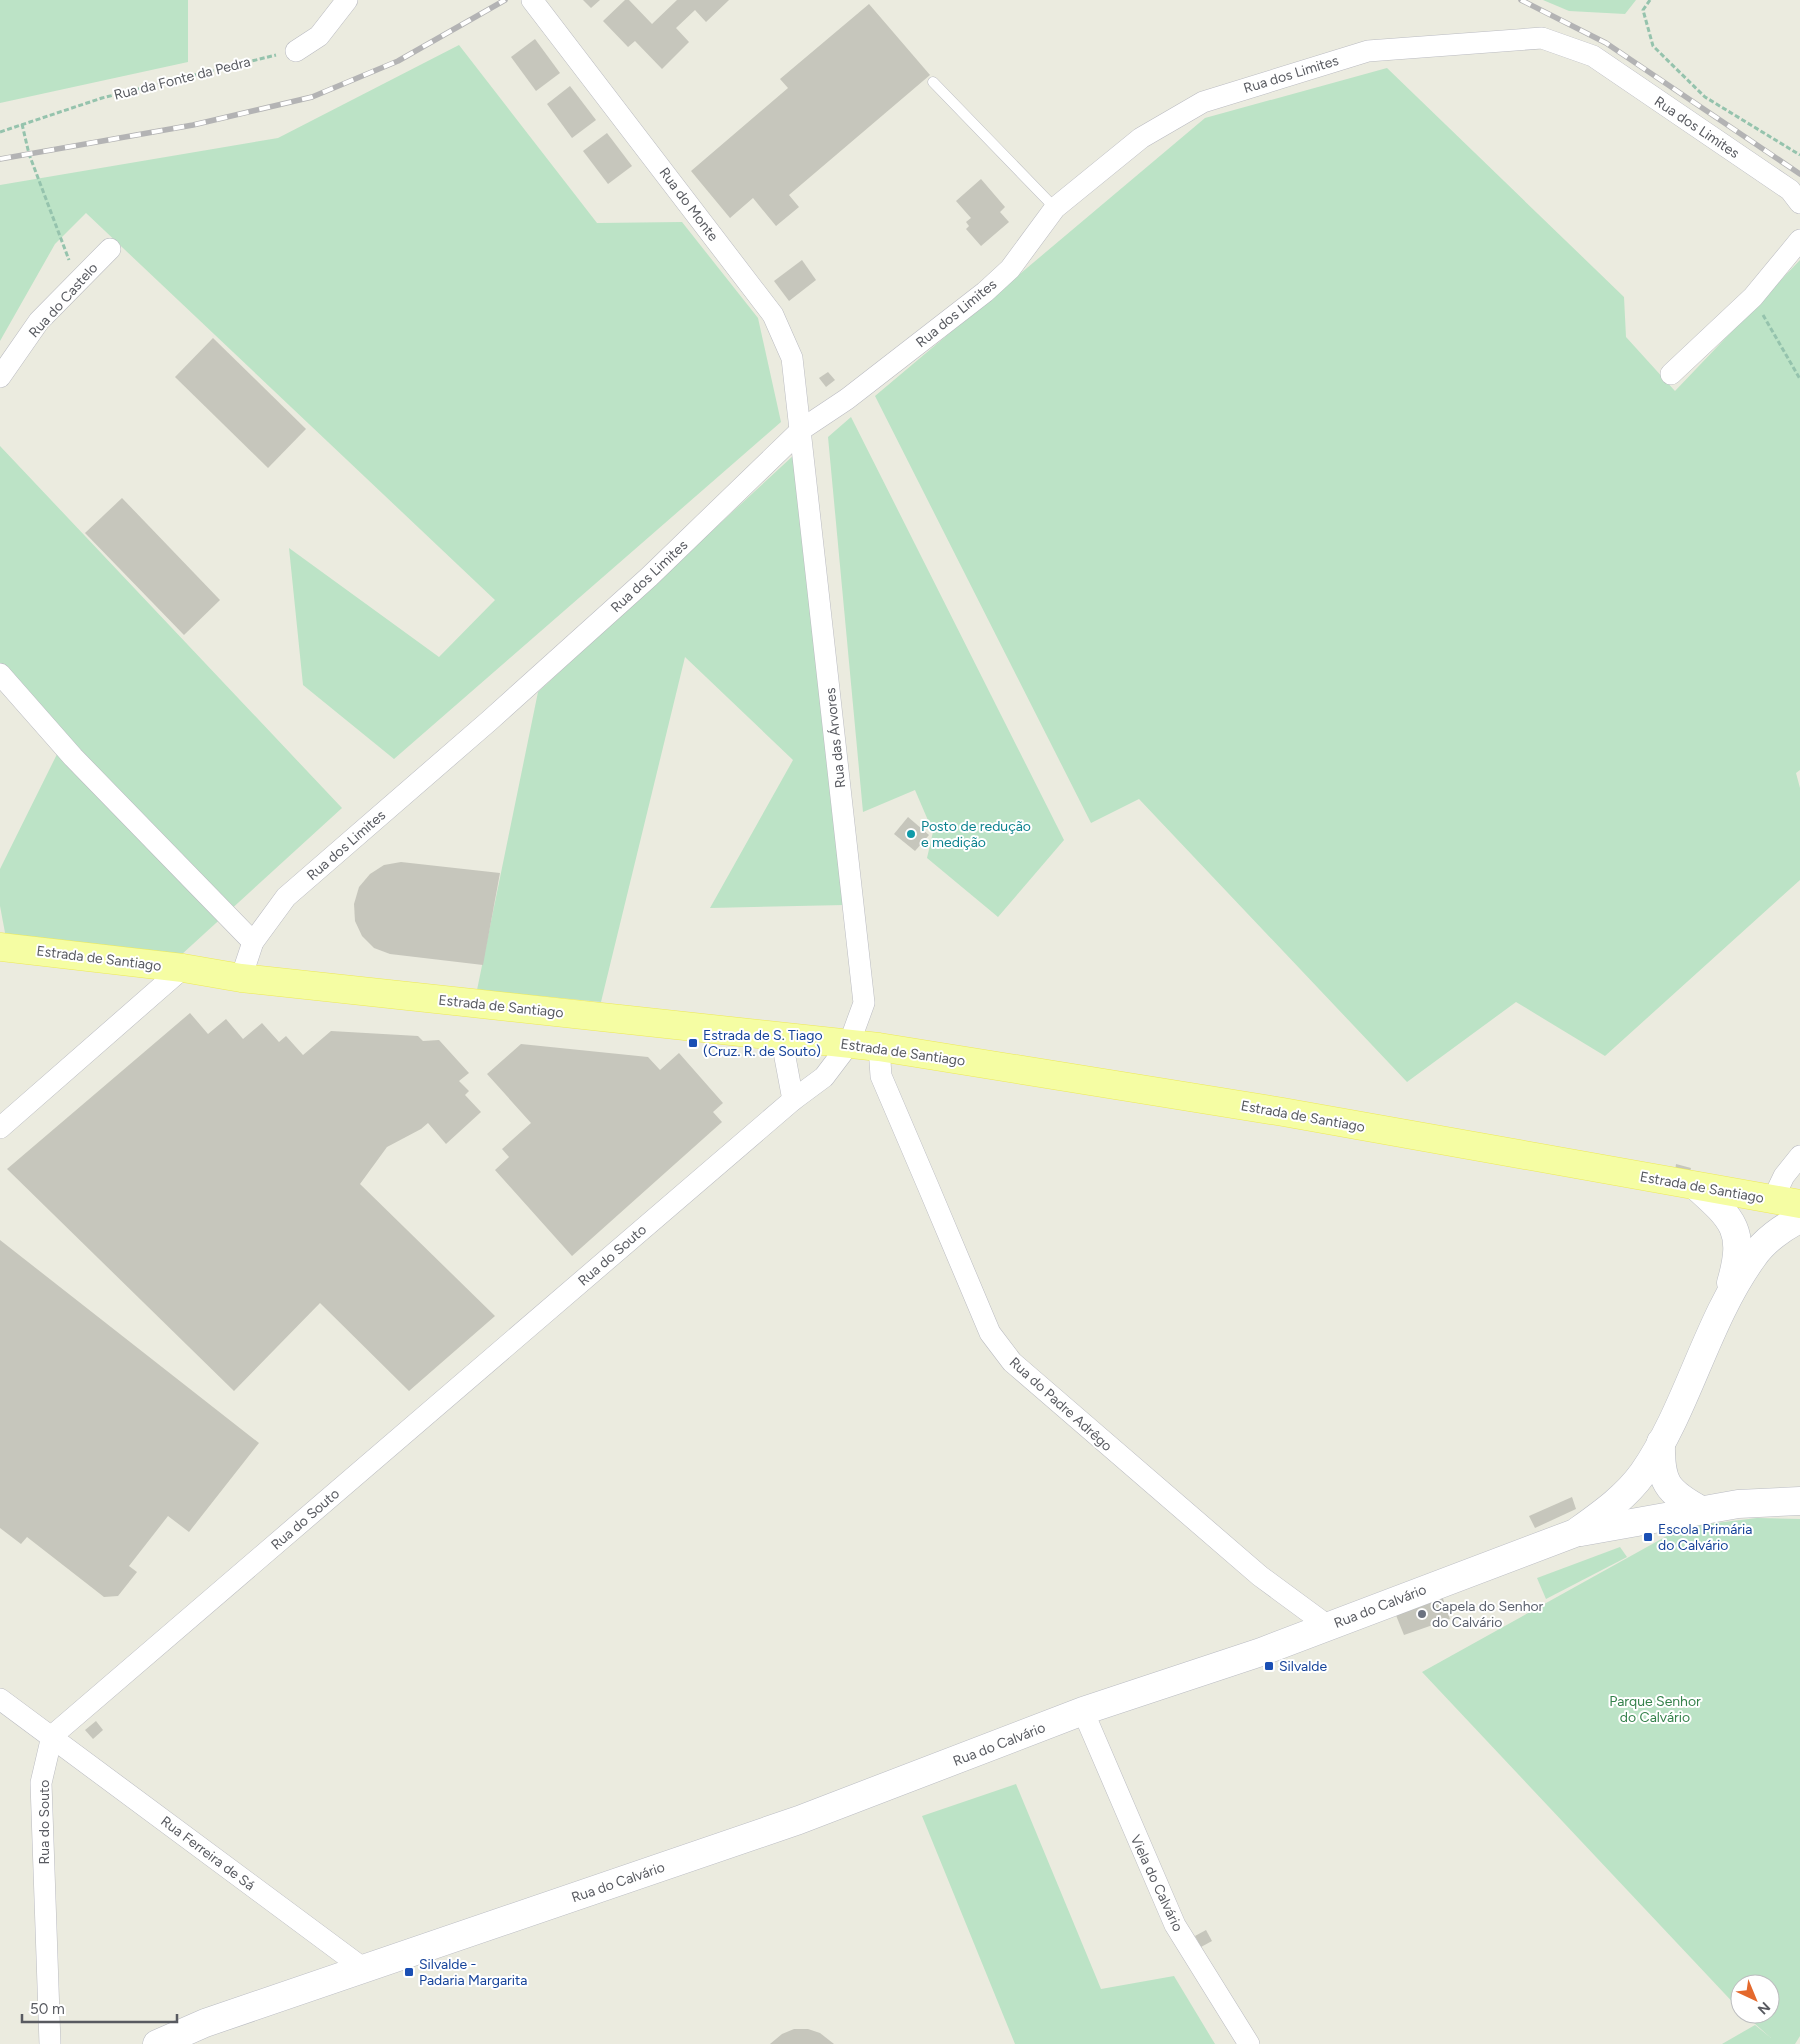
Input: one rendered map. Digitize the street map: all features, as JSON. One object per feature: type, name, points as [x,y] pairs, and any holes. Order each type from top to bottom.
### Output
[{"type":"main road","name":"Estrada de Santiago","points":[[0,947],[183,968],[240,978],[880,1047],[1283,1112],[1800,1204]]},
{"type":"main road","name":"Rua do Calvário","points":[[1696,1186],[1724,1211],[1745,1246]]},
{"type":"main road","name":"Rua do Calvário","points":[[157,2044],[204,2023],[799,1820],[1083,1712],[1261,1652],[1575,1533],[1615,1504],[1642,1474],[1661,1442],[1726,1302],[1736,1265],[1745,1246],[1739,1225],[1745,1214],[1753,1207],[1773,1200]]},
{"type":"main road","points":[[1745,1246],[1772,1237],[1800,1219]]},
{"type":"main road","points":[[1661,1442],[1660,1467],[1667,1484],[1680,1499],[1701,1510]]},
{"type":"main road","points":[[1575,1533],[1738,1504],[1800,1501]]},
{"type":"street","points":[[296,50],[319,36],[347,0]]},
{"type":"street","name":"Rua do Monte","points":[[532,0],[773,315],[792,358],[802,429]]},
{"type":"street","name":"Rua dos Limites","points":[[240,978],[253,942],[286,897],[489,721],[649,577],[802,429],[847,399],[986,292],[1010,269],[1056,208],[1141,138],[1204,102],[1368,51],[1542,38],[1593,56],[1790,190],[1800,203]]},
{"type":"street","points":[[1671,374],[1753,297],[1800,240]]},
{"type":"street","name":"Rua do Castelo","points":[[0,377],[39,321],[110,249]]},
{"type":"street","name":"Rua das Árvores","points":[[802,429],[864,1003],[849,1044]]},
{"type":"street","points":[[0,674],[73,758],[253,942]]},
{"type":"street","points":[[0,1128],[183,968]]},
{"type":"street","points":[[781,1036],[793,1100]]},
{"type":"street","name":"Rua do Souto","points":[[50,2044],[41,1783],[52,1736],[793,1100],[824,1077],[849,1044]]},
{"type":"street","name":"Rua do Padre Adrêgo","points":[[880,1047],[881,1076],[904,1131],[990,1333],[1012,1362],[1260,1576],[1328,1626]]},
{"type":"street","points":[[1773,1200],[1784,1176],[1800,1156]]},
{"type":"street","name":"Rua Ferreira de Sá","points":[[5,1709],[52,1736],[364,1969]]},
{"type":"street","name":"Viela do Calvário","points":[[1083,1712],[1174,1925],[1249,2044]]},
{"type":"lane","points":[[933,82],[1056,208]]},
{"type":"path","points":[[1650,0],[1644,10],[1653,46],[1706,97],[1800,155]]},
{"type":"path","name":"Rua da Fonte da Pedra","points":[[0,132],[102,98],[296,50]]},
{"type":"path","points":[[22,124],[29,154],[77,282]]},
{"type":"path","points":[[1753,297],[1800,379]]},
{"type":"green space","points":[[0,0],[188,0],[188,62],[0,103]]},
{"type":"green space","points":[[1543,0],[1636,0],[1625,14],[1569,11]]},
{"type":"green space","points":[[459,45],[597,223],[682,222],[758,318],[781,422],[394,759],[303,685],[289,548],[439,657],[495,600],[86,213],[55,244],[0,341],[0,185],[278,138]]},
{"type":"green space","points":[[1387,68],[1624,297],[1626,337],[1675,391],[1800,260],[1800,770],[1796,773],[1800,788],[1800,880],[1605,1056],[1516,1002],[1407,1082],[1139,799],[1091,823],[875,396],[1205,118]]},
{"type":"green space","points":[[851,417],[1064,840],[998,917],[927,858],[933,832],[915,790],[863,812],[828,437]]},
{"type":"green space","points":[[0,446],[342,808],[181,955],[6,938],[0,906],[0,869],[65,738],[0,665]]},
{"type":"green space","points":[[795,454],[845,905],[710,908],[793,760],[685,657],[601,1002],[477,990],[538,692]]},
{"type":"green space","name":"Parque Senhor do Calvário","points":[[1757,1518],[1800,1519],[1800,2036],[1795,2044],[1722,2044],[1755,2025],[1771,2038],[1755,2024],[1780,2024],[1780,1974],[1730,1974],[1730,1999],[1422,1672],[1683,1527]]},
{"type":"green space","points":[[1620,1547],[1627,1557],[1546,1599],[1537,1578]]},
{"type":"green space","points":[[1016,1784],[1101,1989],[1174,1976],[1215,2044],[1015,2044],[922,1816]]},
{"type":"building","points":[[583,0],[600,0],[591,8]]},
{"type":"building","points":[[625,0],[629,0],[652,24],[677,0],[729,0],[706,22],[695,10],[676,28],[689,42],[662,69],[635,41],[628,47],[603,21]]},
{"type":"building","points":[[869,4],[930,75],[789,195],[799,207],[776,226],[753,198],[730,218],[691,171],[788,88],[780,79]]},
{"type":"building","points":[[535,39],[560,73],[536,91],[511,57]]},
{"type":"building","points":[[570,86],[596,120],[572,138],[547,104]]},
{"type":"building","points":[[607,133],[632,166],[608,184],[583,151]]},
{"type":"building","points":[[981,179],[1005,207],[1000,212],[1009,222],[981,246],[966,229],[969,226],[966,222],[971,218],[956,201]]},
{"type":"building","points":[[802,260],[816,280],[789,301],[774,281]]},
{"type":"building","points":[[213,338],[306,429],[268,468],[175,377]]},
{"type":"building","points":[[828,372],[835,380],[826,387],[819,378]]},
{"type":"building","points":[[122,498],[220,600],[184,635],[85,533]]},
{"type":"building","name":"Posto de redução e medição","points":[[908,817],[929,835],[915,851],[894,834]]},
{"type":"building","points":[[401,862],[500,873],[483,965],[390,954],[374,948],[362,936],[355,921],[354,904],[359,887],[370,874],[384,865]]},
{"type":"building","points":[[190,1013],[208,1034],[226,1019],[243,1039],[262,1023],[279,1042],[286,1036],[303,1055],[331,1031],[418,1036],[423,1041],[439,1040],[469,1073],[459,1081],[469,1091],[465,1095],[481,1112],[446,1144],[428,1123],[421,1129],[387,1147],[360,1184],[495,1316],[409,1391],[320,1303],[234,1391],[7,1169]]},
{"type":"building","points":[[521,1044],[648,1057],[660,1070],[679,1053],[723,1103],[713,1112],[722,1122],[572,1256],[495,1170],[509,1157],[502,1149],[531,1123],[487,1074]]},
{"type":"building","points":[[1676,1164],[1691,1168],[1689,1176],[1675,1173]]},
{"type":"building","points":[[0,1240],[259,1443],[189,1532],[168,1516],[129,1566],[137,1572],[118,1596],[104,1597],[27,1537],[21,1544],[0,1528]]},
{"type":"building","points":[[1572,1497],[1576,1509],[1535,1528],[1529,1516]]},
{"type":"building","name":"Capela do Senhor do Calvário","points":[[1441,1593],[1450,1619],[1404,1635],[1393,1608]]},
{"type":"building","points":[[96,1721],[103,1730],[93,1739],[85,1730]]},
{"type":"building","points":[[1206,1930],[1212,1941],[1201,1947],[1195,1936]]},
{"type":"building","points":[[794,2029],[808,2029],[820,2033],[834,2044],[770,2044],[782,2034]]},
{"type":"railway","points":[[0,159],[193,125],[312,97],[398,61],[505,0]]},
{"type":"railway","points":[[1521,0],[1606,43],[1800,174]]},
{"type":"place","name":"Posto de redução e medição","points":[[911,834]]},
{"type":"place","name":"Estrada de S. Tiago (Cruz. R. de Souto)","points":[[693,1043]]},
{"type":"place","name":"Escola Primária do Calvário","points":[[1648,1537]]},
{"type":"place","name":"Capela do Senhor do Calvário","points":[[1422,1614]]},
{"type":"place","name":"Silvalde","points":[[1269,1666]]},
{"type":"place","name":"Silvalde - Padaria Margarita","points":[[409,1972]]}]
